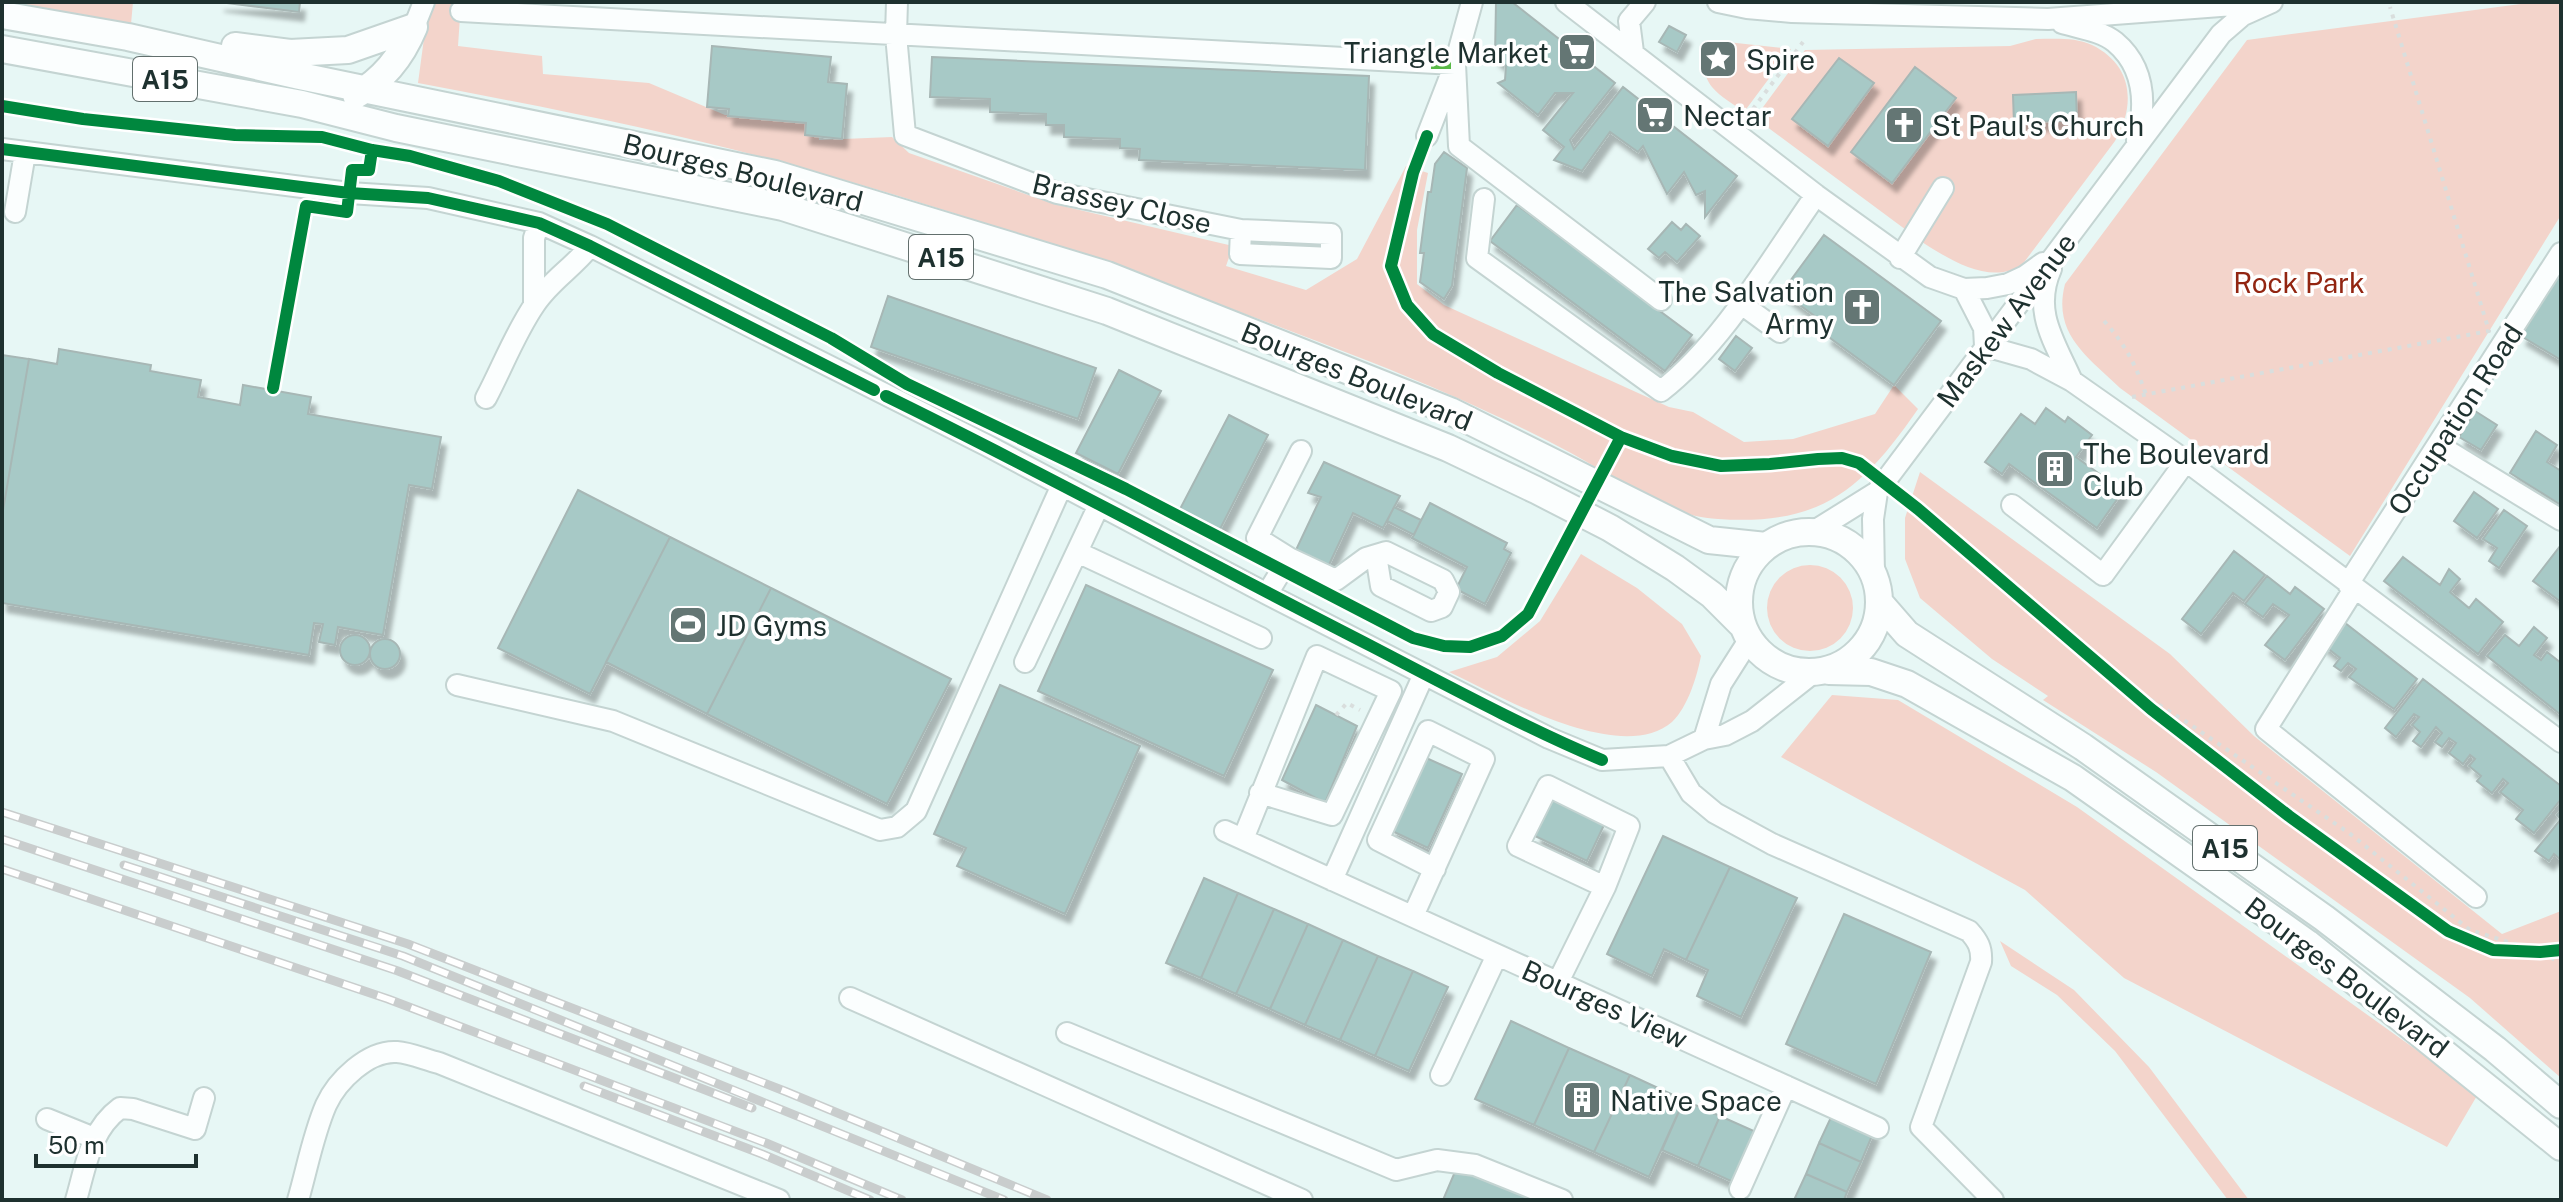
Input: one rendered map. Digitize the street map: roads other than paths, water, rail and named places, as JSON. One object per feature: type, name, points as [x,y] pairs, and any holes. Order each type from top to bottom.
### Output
[{"type":"main road","name":"Bourges Boulevard","points":[[8,17],[128,37],[366,90],[775,174],[1107,275],[1450,411],[1709,540],[1766,546]]},
{"type":"main road","points":[[128,37],[169,38],[290,53],[348,50],[414,27]]},
{"type":"main road","points":[[320,108],[336,106],[376,84],[399,54],[414,27]]},
{"type":"main road","name":"Bourges Boulevard","points":[[6,50],[320,108],[396,128],[783,207],[1107,311],[1448,448],[1536,490],[1610,528],[1675,568],[1712,595],[1745,632]]},
{"type":"main road","points":[[1816,530],[1845,541],[1862,555],[1874,574],[1880,603],[1876,625],[1866,645],[1850,661],[1821,672],[1796,672],[1778,666],[1762,655],[1745,632],[1739,593],[1753,559],[1766,546],[1784,536],[1816,530]]},
{"type":"main road","name":"Bourges Boulevard","points":[[1880,603],[1907,634],[2083,747],[2324,918],[2495,1049],[2561,1105]]},
{"type":"main road","name":"Bourges Boulevard","points":[[1821,672],[1871,672],[1907,684],[2073,778],[2307,943],[2561,1147]]},
{"type":"street","points":[[414,27],[424,2]]},
{"type":"street","name":"Brassey Close","points":[[897,2],[896,35],[905,135],[1057,193],[1241,230]]},
{"type":"street","points":[[1427,136],[1455,64],[1472,2]]},
{"type":"street","points":[[1566,2],[1816,195],[1930,277],[1964,289],[2008,284],[2025,276],[2061,248]]},
{"type":"street","points":[[1633,52],[1629,21],[1645,2]]},
{"type":"street","points":[[1718,2],[1747,8],[2048,19],[2270,2]]},
{"type":"street","points":[[1760,2],[1788,8]]},
{"type":"street","name":"Maskew Avenue","points":[[1816,530],[1877,492],[2221,34],[2243,15],[2270,2]]},
{"type":"street","points":[[461,11],[1455,64]]},
{"type":"street","name":"Maskew Avenue","points":[[2048,19],[2089,30],[2115,42],[2134,66],[2144,96],[2135,149]]},
{"type":"street","points":[[1455,64],[1459,146],[1661,300]]},
{"type":"street","points":[[2,149],[349,193],[428,198],[497,211],[539,223],[1062,485],[1549,738],[1602,760],[1669,756],[1704,739],[1725,735],[1752,721],[1821,672]]},
{"type":"street","points":[[15,212],[25,153]]},
{"type":"street","points":[[1900,258],[1943,188]]},
{"type":"street","points":[[1484,199],[1477,258],[1661,391],[1684,374],[1740,303],[1816,195]]},
{"type":"street","points":[[534,305],[534,238],[539,223]]},
{"type":"street","points":[[486,398],[534,305],[561,272],[590,246]]},
{"type":"street","points":[[2061,248],[2044,285],[2042,306],[2049,330],[2072,381]]},
{"type":"street","name":"Occupation Road","points":[[2476,897],[2266,729],[2376,541],[2561,253]]},
{"type":"street","points":[[1964,289],[1984,328],[1985,346],[2031,359],[2072,381],[2186,461],[2561,742]]},
{"type":"street","points":[[1740,303],[1780,332]]},
{"type":"street","points":[[2438,445],[2561,520]]},
{"type":"street","points":[[1301,451],[1257,538],[1289,558],[1336,580],[1366,558],[1376,555]]},
{"type":"street","points":[[2012,505],[2103,575],[2186,461]]},
{"type":"street","points":[[457,685],[613,721],[880,830],[897,827],[916,811],[1062,485]]},
{"type":"street","name":"Maskew Avenue","points":[[1874,574],[1873,519],[1877,492]]},
{"type":"street","points":[[1025,662],[1099,505]]},
{"type":"street","points":[[1077,552],[1261,638]]},
{"type":"street","points":[[1267,594],[1289,558]]},
{"type":"street","points":[[1704,739],[1721,684],[1745,632]]},
{"type":"street","points":[[1317,656],[1391,691],[1332,815],[1260,793],[1317,656]]},
{"type":"street","points":[[1332,880],[1424,674]]},
{"type":"street","points":[[1413,916],[1435,869],[1484,759],[1428,731],[1378,840],[1435,869]]},
{"type":"street","points":[[1669,756],[1691,793],[1715,813],[1772,844],[1969,931],[1977,940],[1982,951],[1981,962],[1921,1127],[1993,1200]]},
{"type":"street","points":[[1558,982],[1605,887],[1629,826],[1548,786],[1518,846],[1605,887]]},
{"type":"street","name":"Bourges View","points":[[1260,793],[1234,835],[1878,1128]]},
{"type":"street","points":[[1441,1075],[1497,955]]},
{"type":"street","points":[[850,998],[1302,1200]]},
{"type":"street","points":[[1067,1033],[1396,1170],[1437,1160],[1475,1165],[1562,1200]]},
{"type":"street","points":[[298,1200],[327,1104],[342,1082],[362,1064],[378,1055],[397,1052],[439,1063],[779,1200]]},
{"type":"street","points":[[1740,1189],[1786,1086]]},
{"type":"street","points":[[76,1200],[94,1138],[105,1119],[120,1108],[133,1109],[195,1129],[204,1098]]},
{"type":"street","points":[[47,1119],[94,1138]]},
{"type":"railway","points":[[2,812],[408,944],[787,1092],[1047,1200]]},
{"type":"railway","points":[[2,839],[398,971],[752,1108]]},
{"type":"railway","points":[[124,865],[403,956],[1004,1200]]},
{"type":"railway","points":[[2,869],[388,999],[766,1143],[902,1200]]},
{"type":"railway","points":[[584,1086],[762,1154],[870,1200]]},
{"type":"place","name":"Triangle Market","points":[[1577,52]]},
{"type":"place","name":"Spire","points":[[1718,59]]},
{"type":"place","name":"Nectar","points":[[1655,115]]},
{"type":"place","name":"St Paul's Church","points":[[1904,125]]},
{"type":"place","name":"The Salvation Army","points":[[1862,307]]},
{"type":"place","name":"The Boulevard Club","points":[[2055,469]]},
{"type":"place","name":"JD Gyms","points":[[688,625]]},
{"type":"place","name":"Native Space","points":[[1582,1100]]},
{"type":"park label","name":"Rock Park","points":[[2299,282]]}]
